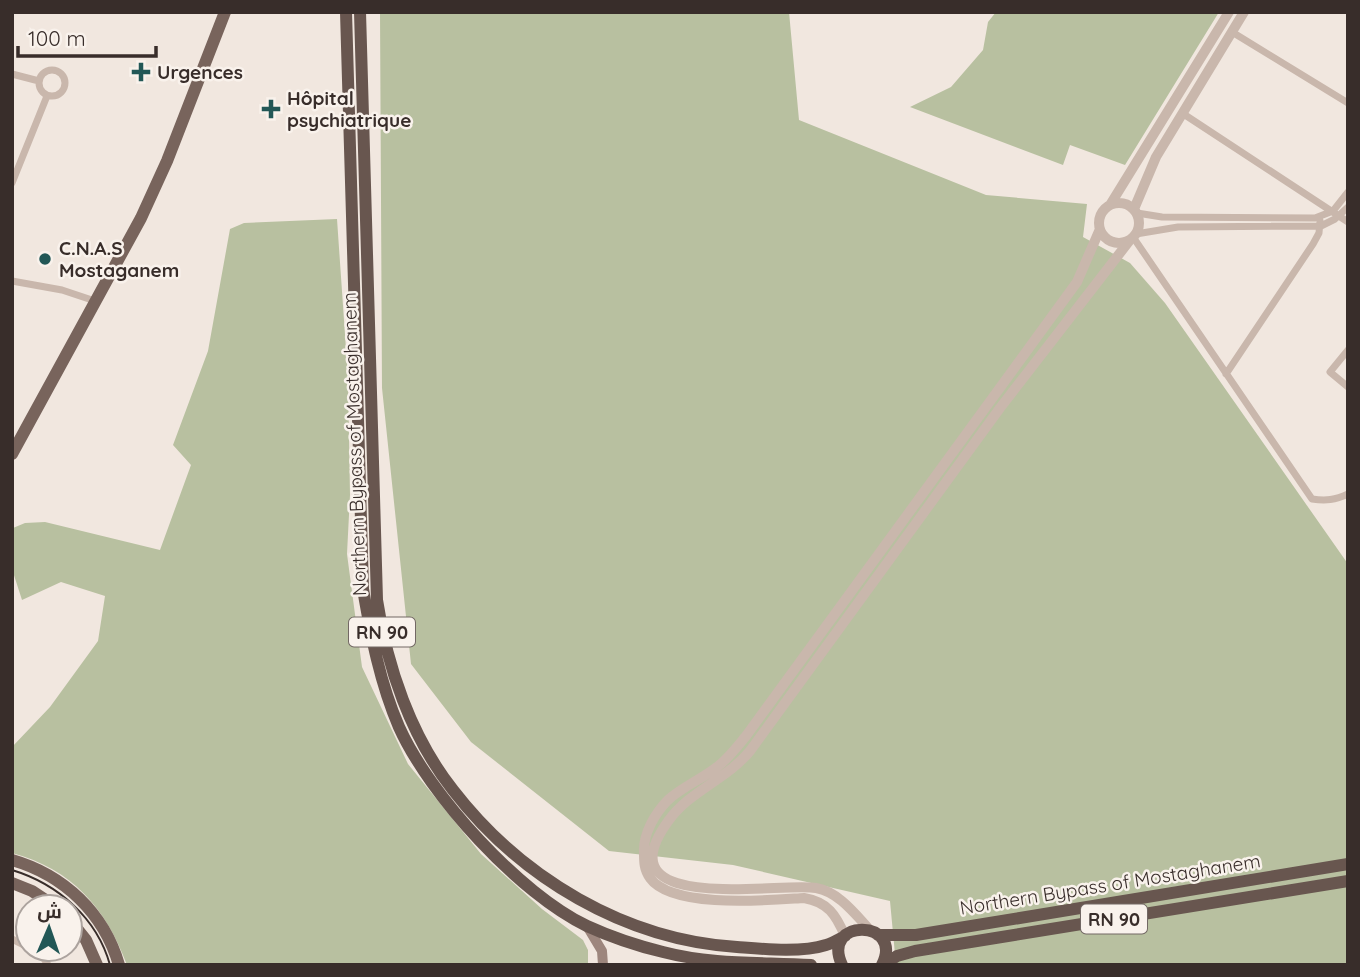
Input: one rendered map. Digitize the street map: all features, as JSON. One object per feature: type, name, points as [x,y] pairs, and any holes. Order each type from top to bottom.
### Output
[{"type":"highway","name":"Northern Bypass of Mostaghanem","points":[[346,12],[363,589],[380,673],[400,728],[419,764],[445,801],[475,836],[515,875],[559,909],[587,926],[661,952],[699,960],[730,964],[811,965]]},
{"type":"highway","name":"Northern Bypass of Mostaghanem","points":[[360,12],[377,600],[383,642],[397,684],[427,750],[452,790],[520,859],[587,905],[657,934],[701,945],[766,949],[828,945],[857,929],[915,935],[1348,864]]},
{"type":"highway","name":"Northern Bypass of Mostaghanem","points":[[883,965],[897,956],[915,951],[1348,881]]},
{"type":"highway","points":[[874,932],[885,946],[883,965]]},
{"type":"highway","points":[[842,965],[838,953],[845,936]]},
{"type":"main road","points":[[12,454],[141,218],[177,136],[225,12]]},
{"type":"main road","points":[[12,860],[52,877],[79,898],[108,935],[119,965]]},
{"type":"main road","points":[[12,883],[35,893]]},
{"type":"main road","points":[[587,926],[602,951],[603,965]]},
{"type":"main road","points":[[84,938],[97,965]]},
{"type":"street","points":[[845,936],[833,912],[817,900],[714,900],[689,897],[667,890],[651,880],[645,869],[643,849],[648,831],[669,800],[719,766],[746,736],[1077,282],[1100,229],[1099,218],[1110,205],[1229,12]]},
{"type":"street","points":[[874,932],[837,897],[816,888],[710,889],[674,882],[664,877],[655,863],[655,842],[677,810],[745,757],[992,419],[1133,237],[1140,223],[1136,211],[1156,156],[1244,12]]},
{"type":"street","points":[[1232,32],[1345,101],[1348,92]]},
{"type":"street","points":[[50,70],[59,72],[65,78],[63,91],[56,96],[47,96],[40,90],[39,81],[43,74],[50,70]]},
{"type":"street","points":[[12,74],[39,81]]},
{"type":"street","points":[[12,183],[47,96]]},
{"type":"street","points":[[1182,113],[1348,222]]},
{"type":"street","points":[[1336,213],[1348,192]]},
{"type":"street","points":[[1110,205],[1123,203],[1136,211],[1162,217],[1320,221]]},
{"type":"street","points":[[1100,229],[1112,242],[1178,227],[1320,221],[1348,207]]},
{"type":"street","points":[[1226,374],[1313,244],[1320,221]]},
{"type":"street","points":[[1133,237],[1312,499],[1324,501],[1348,494]]},
{"type":"street","points":[[12,281],[62,290],[95,301]]},
{"type":"street","points":[[1348,350],[1330,372],[1348,387]]},
{"type":"green space","points":[[380,12],[789,12],[799,120],[986,195],[1087,204],[1083,237],[1130,263],[1165,303],[1348,564],[1348,965],[896,965],[890,901],[733,865],[609,851],[471,742],[411,664],[382,388]]},
{"type":"green space","points":[[996,12],[1219,12],[1125,165],[1070,145],[1063,165],[910,107],[951,87],[983,50],[988,22]]},
{"type":"green space","points":[[337,219],[348,378],[350,495],[347,554],[362,667],[408,764],[481,854],[542,909],[583,940],[588,950],[588,965],[127,965],[109,926],[84,893],[52,869],[12,853],[12,747],[50,707],[98,641],[105,596],[61,582],[22,600],[12,569],[13,528],[25,523],[45,522],[160,550],[191,465],[173,445],[208,351],[230,229],[244,223]]},
{"type":"tram line","points":[[12,870],[45,884],[73,905],[96,932],[110,965]]},
{"type":"place","name":"Urgences","points":[[141,72]]},
{"type":"place","name":"Hôpital psychiatrique","points":[[271,109]]},
{"type":"place","name":"C.N.A.S Mostaganem","points":[[45,259]]}]
